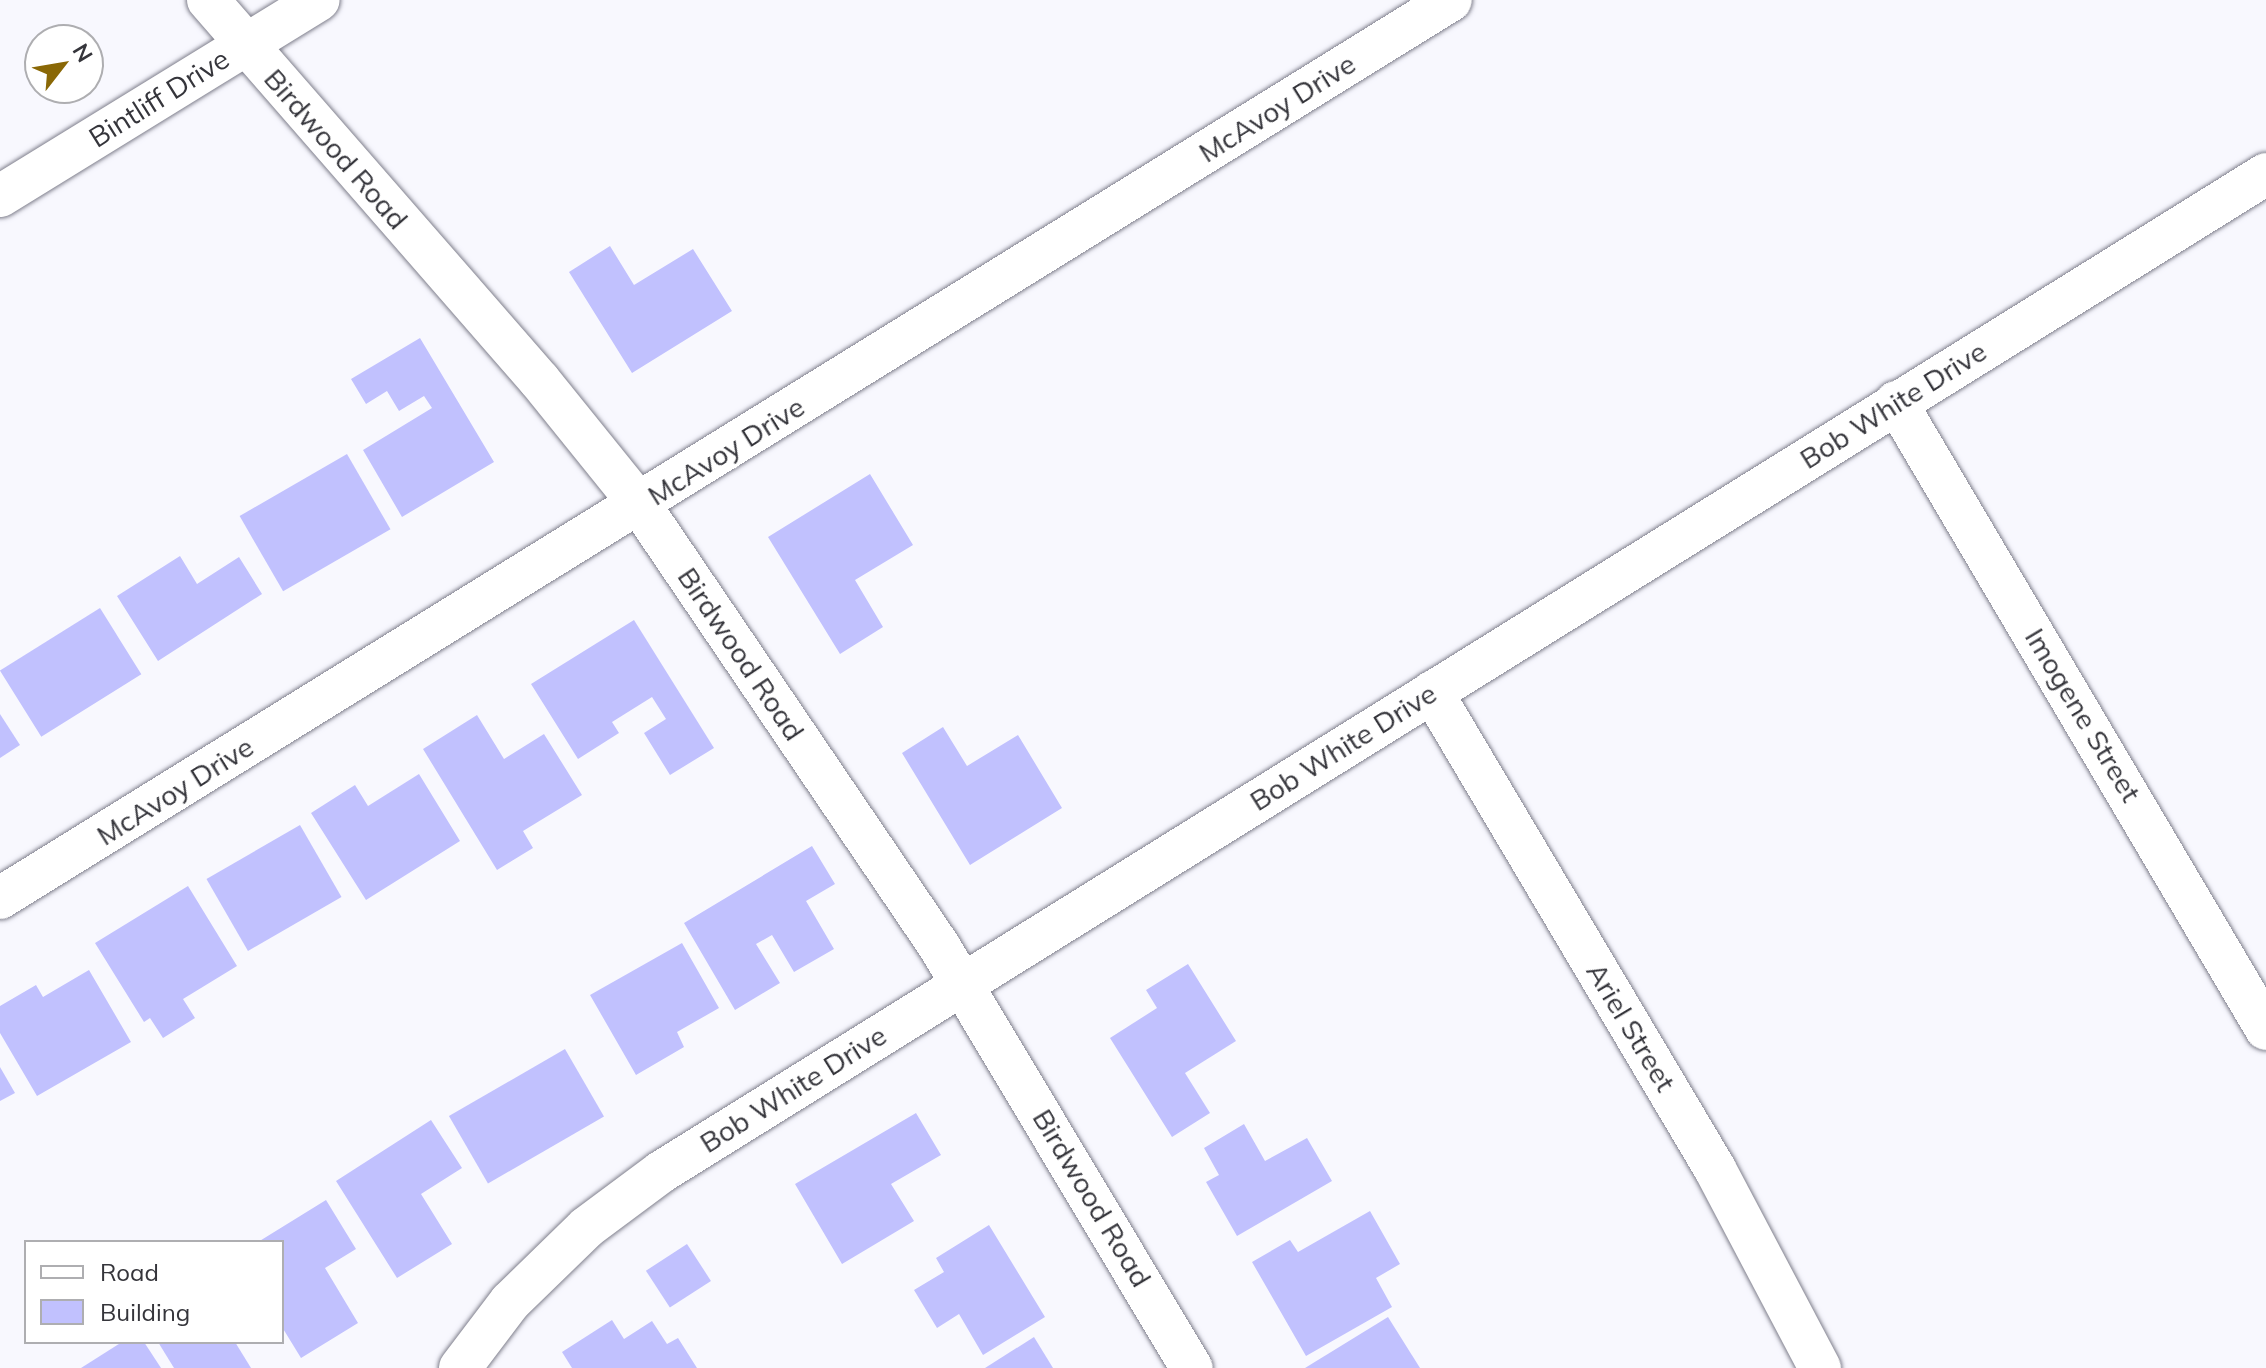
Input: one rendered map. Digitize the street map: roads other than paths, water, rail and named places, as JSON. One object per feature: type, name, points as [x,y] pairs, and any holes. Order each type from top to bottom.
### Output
[{"type":"street","name":"Birdwood Road","points":[[208,0],[540,381],[640,505],[962,982],[1192,1368]]},
{"type":"street","name":"Bintliff Drive","points":[[0,196],[318,0]]},
{"type":"street","name":"McAvoy Drive","points":[[0,898],[640,505],[1451,0]]},
{"type":"street","name":"Bob White Drive","points":[[461,1368],[510,1302],[587,1227],[661,1172],[962,982],[2266,174]]},
{"type":"street","name":"Imogene Street","points":[[1896,402],[2266,1029]]},
{"type":"street","name":"Ariel Street","points":[[1432,692],[1715,1169],[1820,1368]]}]
